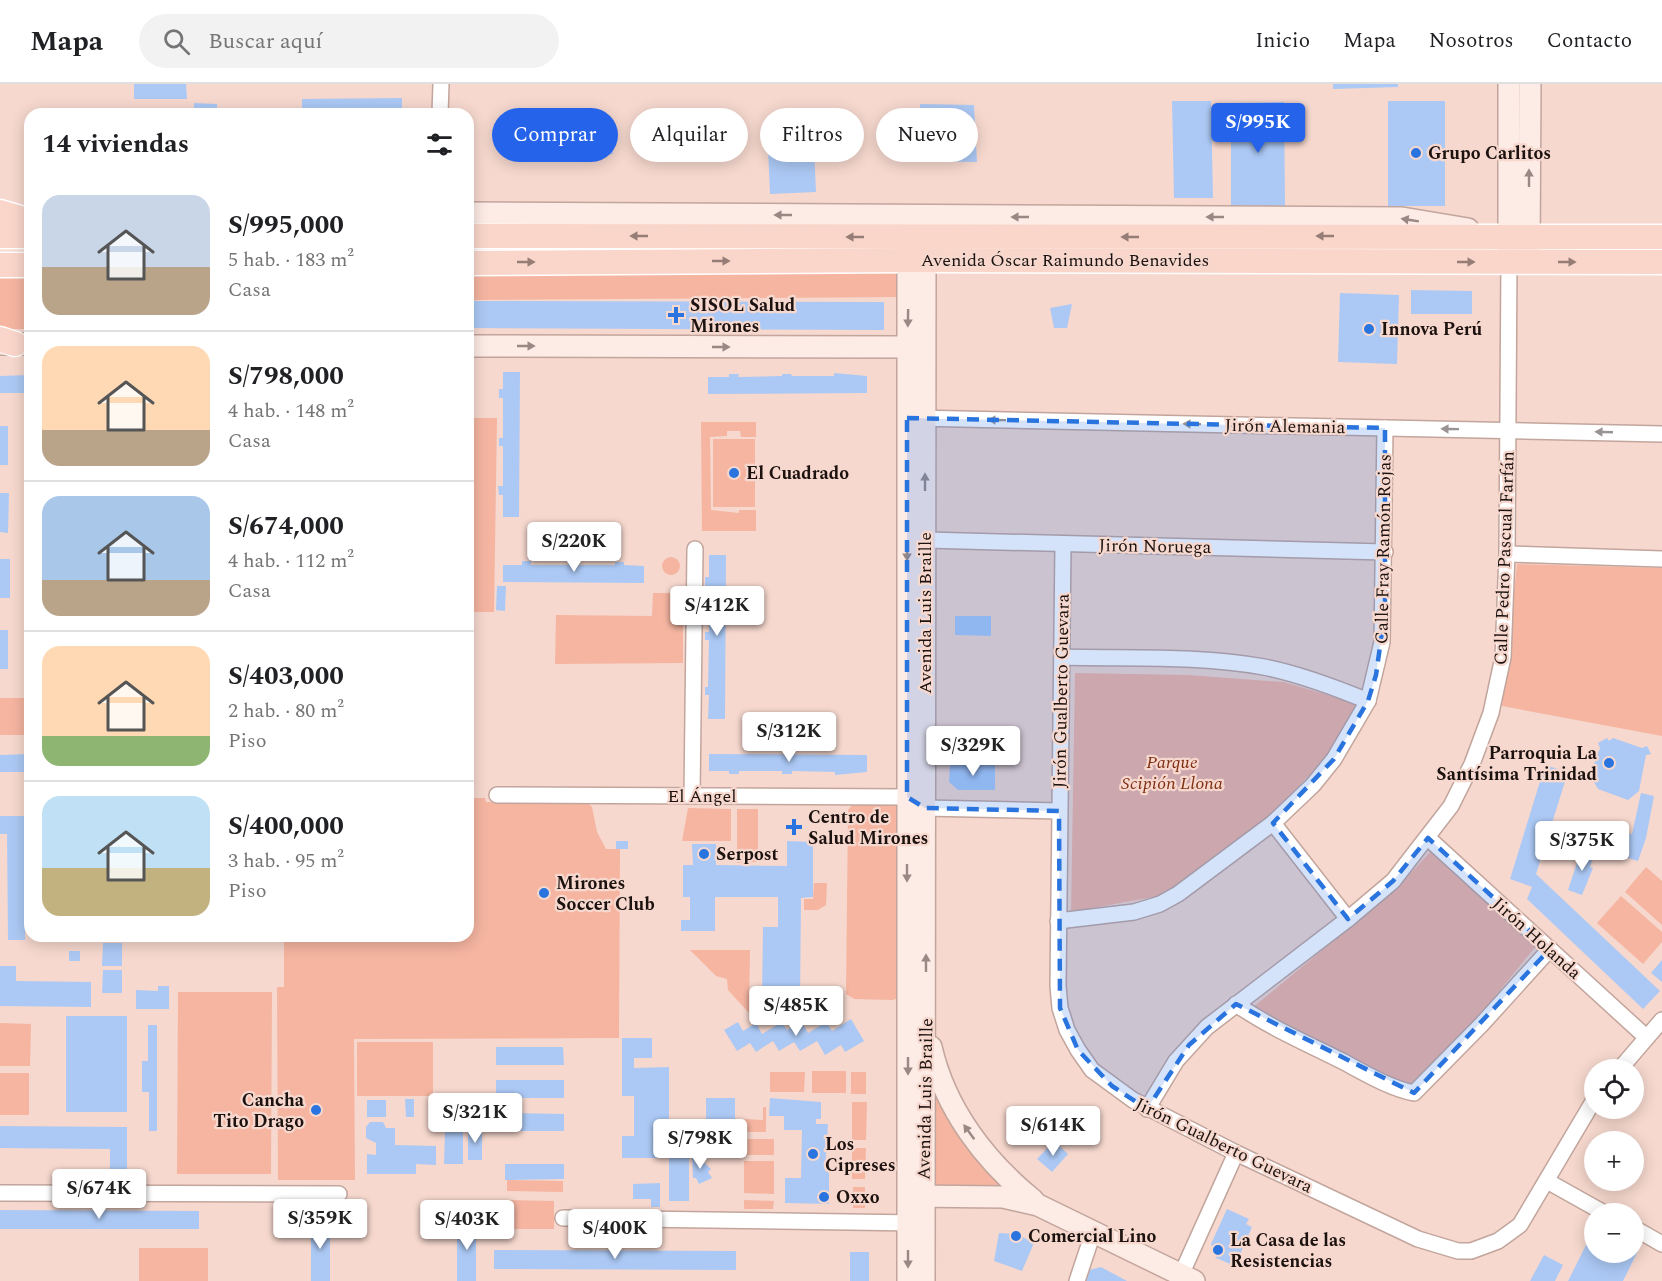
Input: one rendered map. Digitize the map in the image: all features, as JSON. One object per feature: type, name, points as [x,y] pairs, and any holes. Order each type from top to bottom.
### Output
[{"type":"main road","points":[[0,209],[24,219]]},
{"type":"main road","points":[[0,236],[24,236]]},
{"type":"main road","name":"Avenida Óscar Raimundo Benavides","points":[[474,236],[916,252],[1519,262],[1662,262]]},
{"type":"main road","name":"Avenida Óscar Raimundo Benavides","points":[[474,263],[1519,236],[1662,237]]},
{"type":"main road","points":[[0,265],[24,265]]},
{"type":"street","points":[[440,108],[441,84]]},
{"type":"street","name":"Calle Pedro Pascual Farfán","points":[[1148,1109],[1189,1045],[1236,1004],[1348,920],[1393,881],[1428,838],[1460,789],[1491,713],[1503,657],[1508,430],[1519,262],[1509,84]]},
{"type":"street","name":"Calle Pedro Pascual Farfán","points":[[1519,236],[1530,84]]},
{"type":"street","points":[[0,209],[24,207]]},
{"type":"street","name":"Avenida Óscar Raimundo Benavides","points":[[474,213],[1402,218],[1519,236]]},
{"type":"street","points":[[883,216],[896,222],[916,252]]},
{"type":"street","name":"Avenida Luis Braille","points":[[916,252],[908,347],[926,540],[916,802],[926,1021],[916,1196]]},
{"type":"street","name":"Avenida Luis Braille","points":[[908,1281],[916,1223],[916,252]]},
{"type":"street","points":[[474,346],[908,347]]},
{"type":"street","name":"Jirón Alemania","points":[[916,418],[1662,434]]},
{"type":"street","name":"Calle Fray Ramón Rojas","points":[[1058,921],[1109,917],[1160,904],[1178,894],[1273,823],[1313,784],[1334,759],[1368,701],[1382,642],[1385,428]]},
{"type":"street","name":"Jirón Noruega","points":[[926,540],[1385,552]]},
{"type":"street","name":"Jirón Gualberto Guevara","points":[[1063,544],[1058,987],[1060,1008],[1067,1030],[1092,1070],[1148,1109],[1236,1153],[1418,1239],[1458,1251],[1484,1247],[1512,1233],[1528,1214],[1584,1117]]},
{"type":"street","points":[[692,796],[695,549]]},
{"type":"street","points":[[1507,554],[1662,559]]},
{"type":"street","points":[[1062,657],[1195,661],[1263,667],[1297,675],[1368,701]]},
{"type":"street","name":"El Ángel","points":[[497,795],[692,796],[916,802],[1059,811]]},
{"type":"street","points":[[1273,823],[1348,920]]},
{"type":"street","name":"Jirón Holanda","points":[[1428,838],[1646,1037]]},
{"type":"street","points":[[1236,1004],[1267,1023],[1365,1073],[1402,1091],[1414,1093],[1475,1032],[1550,949]]},
{"type":"street","points":[[1628,1059],[1662,1020]]},
{"type":"street","points":[[926,1021],[933,1056],[962,1122],[1008,1180],[1038,1205],[1187,1278],[1236,1153]]},
{"type":"street","points":[[1547,1181],[1586,1203]]},
{"type":"street","points":[[0,1193],[339,1194]]},
{"type":"street","points":[[916,1196],[1003,1197],[1038,1205]]},
{"type":"street","points":[[563,1218],[916,1223]]},
{"type":"street","name":"Avenida Luis Braille","points":[[916,1223],[924,1281]]},
{"type":"street","points":[[1077,1281],[1093,1233]]},
{"type":"street","points":[[1644,1234],[1662,1244]]},
{"type":"highlighted area","points":[[907,418],[1385,428],[1385,611],[1376,675],[1368,701],[1334,759],[1273,823],[1348,919],[1393,881],[1428,838],[1550,949],[1414,1093],[1236,1004],[1189,1045],[1147,1109],[1112,1086],[1078,1050],[1060,1008],[1059,811],[925,808],[907,797]]},
{"type":"green space","points":[[900,271],[904,297],[474,300],[474,275]]},
{"type":"green space","points":[[0,276],[24,276],[24,329],[0,329]]},
{"type":"green space","points":[[474,418],[497,418],[494,612],[474,612]]},
{"type":"green space","points":[[701,422],[756,422],[756,437],[741,437],[740,431],[727,431],[727,436],[710,437],[711,510],[739,513],[739,510],[756,510],[756,531],[702,531]]},
{"type":"green space","name":"El Cuadrado","points":[[713,439],[755,439],[755,507],[713,507]]},
{"type":"green space","points":[[671,557],[677,560],[680,566],[677,572],[671,575],[665,572],[662,566],[665,560]]},
{"type":"green space","points":[[1517,564],[1662,568],[1662,736],[1502,706]]},
{"type":"green space","points":[[653,593],[683,593],[683,663],[555,664],[556,615],[652,616]]},
{"type":"green space","name":"Parque Scipión Llona","points":[[1075,673],[1188,675],[1284,682],[1358,704],[1331,753],[1250,836],[1164,895],[1071,912]]},
{"type":"green space","points":[[0,698],[24,698],[24,735],[0,735]]},
{"type":"green space","name":"Mirones Soccer Club","points":[[474,798],[485,798],[486,802],[588,803],[592,807],[597,832],[606,849],[620,849],[619,1038],[354,1039],[355,1180],[278,1180],[277,987],[284,987],[284,942],[474,942]]},
{"type":"green space","points":[[853,804],[899,805],[898,998],[893,1000],[854,999],[846,994],[848,810]]},
{"type":"green space","points":[[688,808],[731,809],[731,841],[682,841]]},
{"type":"green space","points":[[737,809],[758,809],[758,862],[737,863]]},
{"type":"green space","points":[[1432,850],[1537,945],[1478,1017],[1414,1088],[1252,1008],[1396,889]]},
{"type":"green space","points":[[1646,867],[1662,881],[1662,925],[1625,892]]},
{"type":"green space","points":[[814,883],[827,883],[826,905],[818,910],[804,910],[804,899],[813,899]]},
{"type":"green space","points":[[1621,896],[1662,932],[1662,942],[1643,964],[1597,923]]},
{"type":"green space","points":[[690,950],[750,950],[749,1013],[728,990],[727,979],[716,976]]},
{"type":"green space","points":[[178,992],[272,992],[271,1174],[177,1174]]},
{"type":"green space","points":[[0,1023],[31,1024],[30,1066],[0,1066]]},
{"type":"green space","points":[[357,1042],[433,1042],[433,1096],[357,1096]]},
{"type":"green space","points":[[812,1071],[846,1071],[846,1093],[812,1093]]},
{"type":"green space","points":[[770,1072],[805,1072],[804,1092],[770,1092]]},
{"type":"green space","points":[[851,1072],[866,1072],[866,1094],[851,1094]]},
{"type":"green space","points":[[0,1073],[29,1073],[29,1115],[0,1115]]},
{"type":"green space","points":[[933,1096],[937,1096],[965,1145],[1003,1190],[931,1187]]},
{"type":"green space","points":[[852,1102],[867,1102],[866,1140],[852,1140]]},
{"type":"green space","points":[[763,1107],[766,1107],[766,1132],[745,1132],[745,1119],[763,1120]]},
{"type":"green space","points":[[745,1139],[774,1139],[774,1155],[744,1155]]},
{"type":"green space","points":[[852,1148],[866,1148],[865,1179],[852,1179]]},
{"type":"green space","points":[[744,1161],[774,1161],[774,1194],[744,1193]]},
{"type":"green space","points":[[507,1180],[563,1181],[563,1192],[507,1191]]},
{"type":"green space","points":[[853,1187],[865,1187],[865,1208],[853,1208]]},
{"type":"green space","points":[[505,1200],[554,1201],[554,1229],[505,1229]]},
{"type":"green space","points":[[744,1200],[774,1201],[773,1209],[744,1209]]},
{"type":"green space","points":[[344,1207],[363,1207],[363,1225],[344,1224]]},
{"type":"green space","points":[[139,1248],[208,1248],[208,1281],[139,1281]]},
{"type":"building","points":[[134,84],[186,84],[187,99],[134,99]]},
{"type":"building","points":[[1333,84],[1398,84],[1398,87],[1333,89]]},
{"type":"building","points":[[402,98],[402,108],[302,108],[302,99]]},
{"type":"building","points":[[1172,101],[1211,101],[1213,198],[1174,198]]},
{"type":"building","name":"Grupo Carlitos","points":[[1388,101],[1445,101],[1445,206],[1388,206]]},
{"type":"building","points":[[1284,102],[1285,206],[1231,206],[1231,103]]},
{"type":"building","points":[[194,103],[217,104],[217,108],[194,108]]},
{"type":"building","points":[[920,104],[974,105],[974,108],[920,108]]},
{"type":"building","points":[[769,162],[815,162],[816,192],[770,194]]},
{"type":"building","points":[[1411,290],[1472,291],[1472,314],[1411,314]]},
{"type":"building","name":"Innova Perú","points":[[1340,293],[1399,295],[1397,364],[1338,362]]},
{"type":"building","name":"SISOL Salud Mirones","points":[[474,301],[884,302],[884,330],[474,328]]},
{"type":"building","points":[[1072,304],[1067,328],[1054,328],[1050,308]]},
{"type":"building","points":[[503,372],[520,372],[519,517],[503,517],[503,495],[499,495],[498,486],[503,486],[503,446],[499,446],[499,438],[503,438],[503,398],[499,398],[499,389],[503,389]]},
{"type":"building","points":[[834,373],[867,376],[867,393],[708,394],[708,377],[729,377],[729,374],[739,374],[738,377],[782,376],[782,374],[834,376]]},
{"type":"building","points":[[24,375],[24,393],[0,393],[0,376]]},
{"type":"building","points":[[0,426],[8,426],[8,465],[0,465]]},
{"type":"building","points":[[0,493],[9,493],[8,533],[0,532]]},
{"type":"building","points":[[709,555],[726,555],[725,719],[708,719],[709,695],[705,695],[705,687],[708,687],[709,640],[705,640],[705,632],[709,632],[709,586],[705,586],[705,577],[709,577]]},
{"type":"building","points":[[0,559],[10,559],[10,598],[0,598]]},
{"type":"building","points":[[522,561],[531,561],[531,565],[568,565],[569,561],[578,561],[578,565],[615,565],[615,562],[624,562],[624,565],[644,566],[644,583],[503,582],[503,565],[522,565]]},
{"type":"building","points":[[497,586],[506,586],[505,611],[496,610]]},
{"type":"building","points":[[955,616],[991,616],[991,636],[955,635]]},
{"type":"building","points":[[0,630],[8,630],[8,669],[0,669]]},
{"type":"building","points":[[1607,738],[1609,741],[1613,738],[1642,748],[1647,746],[1651,754],[1646,755],[1639,791],[1628,800],[1598,789],[1590,775],[1600,748],[1598,743]]},
{"type":"building","points":[[24,754],[24,772],[0,772],[0,755]]},
{"type":"building","points":[[709,754],[867,755],[867,772],[835,775],[835,772],[792,771],[792,774],[782,774],[782,771],[739,771],[739,774],[729,774],[729,771],[709,771]]},
{"type":"building","points":[[950,764],[995,765],[995,790],[958,790],[949,782]]},
{"type":"building","points":[[1545,765],[1568,772],[1536,874],[1660,991],[1643,1009],[1527,899],[1532,887],[1510,879]]},
{"type":"building","points":[[1641,793],[1654,796],[1646,838],[1638,861],[1553,836],[1558,821],[1622,839],[1624,832],[1632,834]]},
{"type":"building","points":[[0,816],[24,816],[24,940],[8,940],[7,834],[0,834]]},
{"type":"building","points":[[616,841],[628,841],[628,849],[616,849]]},
{"type":"building","points":[[787,841],[813,842],[813,897],[801,898],[800,1000],[762,999],[763,927],[778,927],[778,897],[715,897],[715,931],[681,931],[681,920],[690,920],[690,897],[683,897],[683,865],[693,865],[692,844],[716,844],[716,865],[787,866]]},
{"type":"building","points":[[1582,848],[1595,852],[1590,867],[1593,868],[1582,895],[1568,890]]},
{"type":"building","points":[[103,943],[122,943],[122,966],[102,966]]},
{"type":"building","points":[[69,951],[80,951],[80,961],[69,961]]},
{"type":"building","points":[[1662,960],[1662,982],[1651,973]]},
{"type":"building","points":[[0,966],[16,966],[16,981],[91,982],[91,1007],[0,1006]]},
{"type":"building","points":[[103,970],[122,970],[122,993],[102,993]]},
{"type":"building","points":[[158,986],[169,986],[169,1009],[136,1009],[136,990],[158,991]]},
{"type":"building","points":[[66,1016],[127,1016],[127,1112],[66,1112]]},
{"type":"building","points":[[851,1019],[864,1041],[845,1052],[841,1045],[825,1055],[817,1041],[800,1051],[794,1042],[779,1051],[773,1041],[756,1052],[750,1043],[737,1051],[724,1030],[738,1022],[743,1031],[756,1023],[762,1034],[782,1022],[787,1030],[801,1021],[808,1033],[826,1022],[832,1031]]},
{"type":"building","points":[[148,1025],[157,1025],[157,1131],[149,1131],[149,1092],[142,1092],[142,1061],[148,1061]]},
{"type":"building","points":[[622,1038],[652,1038],[652,1058],[634,1058],[634,1068],[669,1067],[669,1133],[706,1133],[706,1098],[735,1098],[735,1152],[689,1152],[689,1201],[669,1201],[669,1158],[622,1158],[622,1136],[634,1136],[634,1096],[622,1096]]},
{"type":"building","points":[[496,1047],[563,1047],[564,1065],[496,1065]]},
{"type":"building","points":[[496,1080],[564,1080],[564,1098],[496,1098]]},
{"type":"building","name":"Los Cipreses","points":[[770,1098],[821,1102],[821,1119],[816,1119],[816,1124],[828,1124],[825,1171],[829,1172],[829,1204],[785,1203],[785,1178],[801,1178],[802,1130],[784,1130],[784,1116],[769,1116]]},
{"type":"building","points":[[405,1099],[414,1099],[414,1117],[406,1117]]},
{"type":"building","points":[[367,1100],[386,1100],[386,1117],[367,1117]]},
{"type":"building","points":[[441,1110],[475,1111],[474,1124],[440,1124]]},
{"type":"building","points":[[502,1113],[564,1114],[564,1131],[503,1131]]},
{"type":"building","points":[[370,1122],[383,1122],[386,1128],[395,1128],[395,1145],[436,1146],[436,1165],[416,1164],[416,1174],[367,1174],[367,1154],[376,1155],[376,1143],[366,1138],[366,1127]]},
{"type":"building","points":[[0,1126],[127,1127],[127,1173],[110,1173],[110,1149],[0,1148]]},
{"type":"building","points":[[468,1127],[482,1127],[482,1160],[468,1160]]},
{"type":"building","points":[[445,1129],[463,1129],[463,1164],[444,1164]]},
{"type":"building","points":[[1054,1141],[1068,1154],[1052,1172],[1037,1159]]},
{"type":"building","points":[[696,1155],[711,1169],[708,1172],[712,1178],[699,1184],[696,1178],[693,1178],[692,1156]]},
{"type":"building","points":[[505,1164],[564,1164],[564,1179],[505,1180]]},
{"type":"building","points":[[660,1183],[660,1207],[651,1207],[651,1199],[633,1199],[633,1184]]},
{"type":"building","points":[[1227,1209],[1249,1219],[1246,1224],[1252,1227],[1235,1266],[1216,1258],[1211,1244]]},
{"type":"building","points":[[0,1210],[199,1211],[199,1229],[0,1229]]},
{"type":"building","points":[[311,1220],[330,1220],[330,1281],[311,1281]]},
{"type":"building","points":[[457,1221],[476,1221],[476,1281],[457,1281]]},
{"type":"building","points":[[999,1233],[1017,1234],[1034,1243],[1022,1271],[994,1261]]},
{"type":"building","points":[[1584,1249],[1584,1263],[1632,1263],[1623,1281],[1568,1281]]},
{"type":"building","points":[[494,1250],[736,1251],[736,1270],[494,1269]]},
{"type":"building","points":[[850,1252],[869,1252],[869,1281],[850,1281]]},
{"type":"building","points":[[1544,1255],[1563,1265],[1555,1281],[1530,1281]]},
{"type":"building","points":[[1101,1267],[1127,1281],[1085,1281],[1089,1270]]},
{"type":"place","name":"Grupo Carlitos","points":[[1416,153]]},
{"type":"place","name":"SISOL Salud Mirones","points":[[676,315]]},
{"type":"place","name":"Innova Perú","points":[[1369,329]]},
{"type":"place","name":"El Cuadrado","points":[[734,473]]},
{"type":"place","name":"Parroquia La Santísima Trinidad","points":[[1609,763]]},
{"type":"place","name":"Centro de Salud Mirones","points":[[794,827]]},
{"type":"place","name":"Serpost","points":[[704,854]]},
{"type":"place","name":"Mirones Soccer Club","points":[[544,893]]},
{"type":"place","name":"Cancha Tito Drago","points":[[316,1110]]},
{"type":"place","name":"Los Cipreses","points":[[813,1154]]},
{"type":"place","name":"Oxxo","points":[[824,1197]]},
{"type":"place","name":"Comercial Lino","points":[[1016,1236]]},
{"type":"place","name":"La Casa de las Resistencias","points":[[1218,1250]]}]
